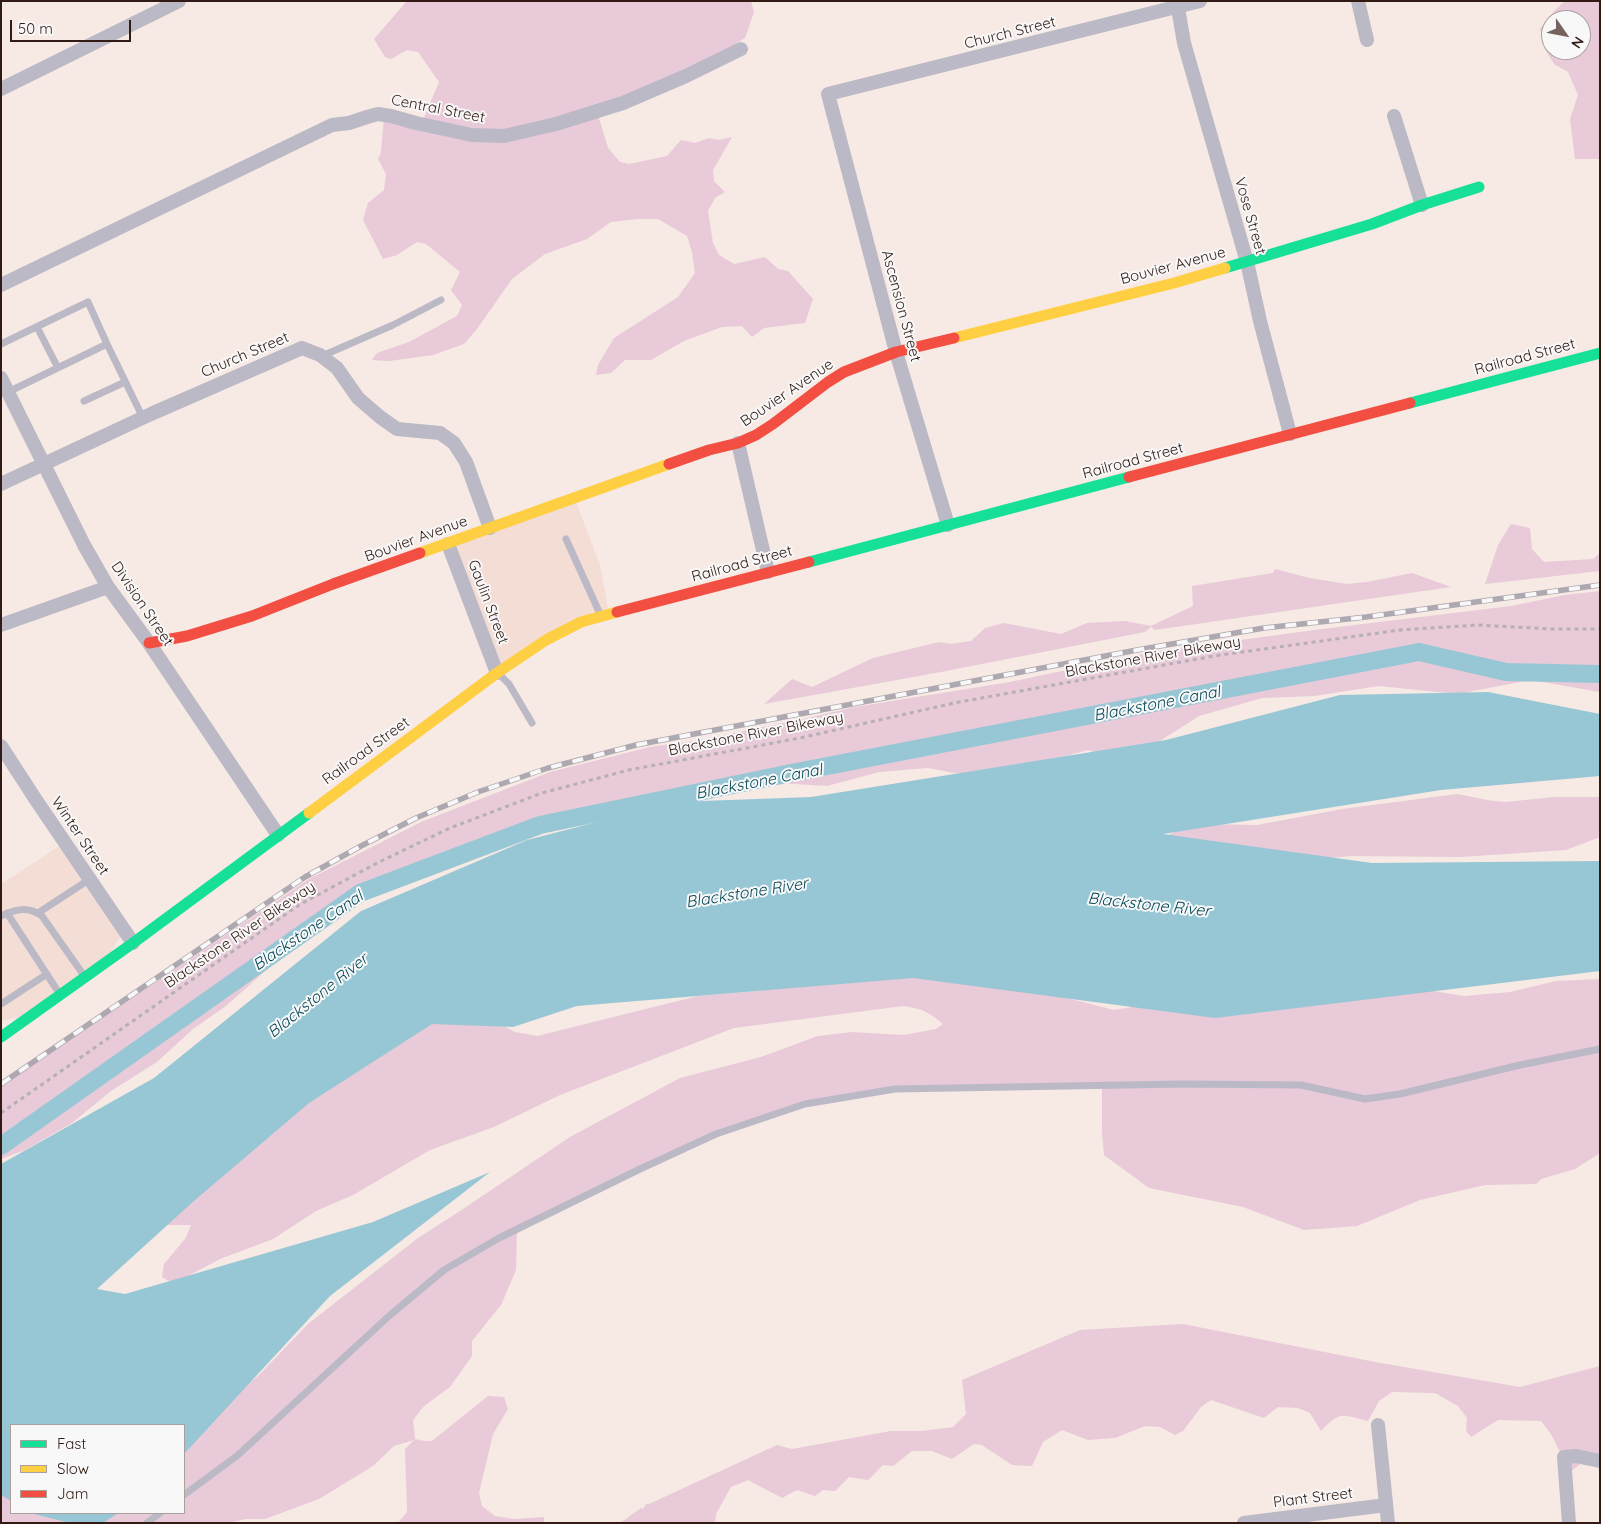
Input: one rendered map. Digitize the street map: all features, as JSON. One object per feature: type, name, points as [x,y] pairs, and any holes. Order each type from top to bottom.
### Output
[{"type":"street","points":[[1,89],[179,1]]},
{"type":"street","name":"Church Street","points":[[828,94],[1200,1]]},
{"type":"street","points":[[1358,1],[1367,40]]},
{"type":"street","name":"Vose Street","points":[[1178,8],[1184,43],[1247,262],[1260,321],[1290,434]]},
{"type":"street","name":"Central Street","points":[[1,285],[332,125],[349,123],[366,116],[378,114],[472,135],[504,136],[556,124],[623,103],[686,76],[741,49]]},
{"type":"street","name":"Ascension Street","points":[[828,94],[896,352],[948,525]]},
{"type":"street","points":[[1394,116],[1422,205]]},
{"type":"street","name":"Bouvier Avenue","points":[[149,643],[187,636],[252,616],[334,584],[709,450],[756,435],[844,372],[896,352],[1174,283],[1372,224],[1422,205],[1479,187]]},
{"type":"street","name":"Church Street","points":[[1,484],[143,418],[302,348],[321,356],[337,368],[358,398],[397,429],[440,433],[454,443],[466,462],[490,528]]},
{"type":"street","name":"Railroad Street","points":[[2,1036],[61,996],[497,673],[546,640],[581,622],[1600,353]]},
{"type":"street","name":"Division Street","points":[[1,378],[43,465],[108,587],[149,643],[278,835]]},
{"type":"street","points":[[738,442],[768,572]]},
{"type":"street","name":"Gaulin Street","points":[[448,544],[497,673]]},
{"type":"street","points":[[1,625],[108,587]]},
{"type":"street","name":"Winter Street","points":[[1,746],[133,943]]},
{"type":"street","points":[[1378,1425],[1388,1523]]},
{"type":"street","points":[[1569,1523],[1564,1457],[1576,1456],[1600,1461]]},
{"type":"street","name":"Plant Street","points":[[1253,1522],[1386,1505]]},
{"type":"lane","points":[[321,356],[392,325],[441,300]]},
{"type":"lane","points":[[1,344],[88,302],[143,418]]},
{"type":"lane","points":[[37,326],[58,368]]},
{"type":"lane","points":[[8,392],[107,344]]},
{"type":"lane","points":[[84,401],[125,382]]},
{"type":"lane","points":[[566,539],[601,616]]},
{"type":"lane","points":[[497,673],[509,684],[532,723]]},
{"type":"lane","points":[[38,913],[90,879]]},
{"type":"lane","points":[[61,996],[4,914],[15,909],[26,909],[42,916],[85,978]]},
{"type":"lane","points":[[1,1004],[47,974]]},
{"type":"lane","points":[[185,1494],[238,1455],[389,1316],[444,1270],[499,1238],[716,1134],[805,1104],[895,1090],[1182,1084],[1300,1085],[1365,1099],[1400,1094],[1520,1065],[1600,1049]]},
{"type":"lane","points":[[147,1523],[159,1514]]},
{"type":"path","name":"Blackstone River Bikeway","points":[[1,1114],[300,905],[379,862],[450,828],[542,793],[629,770],[800,738],[954,703],[1214,656],[1400,630],[1477,625],[1552,629],[1600,628]]},
{"type":"shaded area","points":[[407,1],[751,1],[754,12],[745,38],[703,64],[596,108],[608,148],[620,162],[629,164],[667,156],[681,140],[695,143],[709,138],[719,140],[732,137],[713,170],[714,181],[725,192],[715,198],[708,211],[713,243],[719,255],[734,264],[765,257],[778,269],[788,271],[813,299],[805,323],[764,328],[752,337],[742,326],[722,327],[684,341],[651,360],[625,360],[611,373],[596,375],[598,365],[614,338],[678,297],[695,273],[692,252],[687,236],[658,219],[638,219],[611,222],[587,239],[545,254],[512,279],[477,329],[464,344],[433,355],[389,361],[372,360],[377,353],[409,342],[457,316],[462,305],[451,290],[460,272],[426,244],[417,242],[397,255],[383,259],[363,220],[368,203],[384,190],[386,174],[378,159],[381,152],[384,117],[423,120],[439,82],[418,52],[407,50],[391,59],[385,57],[374,39]]},
{"type":"shaded area","points":[[1565,1],[1600,1],[1600,159],[1575,159],[1570,119],[1578,95],[1568,72],[1554,64],[1552,60],[1591,60],[1591,10],[1555,10]]},
{"type":"shaded area","points":[[573,494],[600,565],[608,608],[499,667],[450,537]]},
{"type":"shaded area","points":[[1511,524],[1530,528],[1532,549],[1544,562],[1593,559],[1600,553],[1600,571],[1485,584],[1498,545]]},
{"type":"shaded area","points":[[1275,569],[1309,578],[1347,584],[1412,573],[1451,587],[1155,630],[1151,627],[1145,632],[764,704],[792,679],[812,687],[873,658],[939,642],[950,644],[971,641],[985,628],[1004,623],[1061,634],[1087,623],[1125,621],[1151,626],[1193,606],[1192,586],[1273,573]]},
{"type":"shaded area","points":[[1600,591],[1600,692],[1531,680],[1457,694],[1379,686],[1314,696],[1262,698],[1199,716],[1132,759],[1116,759],[1088,750],[1025,767],[976,777],[928,768],[879,772],[827,786],[745,781],[675,789],[599,806],[535,831],[479,838],[452,854],[387,876],[311,930],[226,1006],[193,1029],[157,1062],[111,1091],[72,1123],[25,1150],[1,1159],[1,1086],[309,879],[421,822],[550,772],[650,747],[699,740],[855,707],[1010,682],[1152,652],[1511,606],[1565,595]]},
{"type":"shaded area","points":[[1457,794],[1506,802],[1553,797],[1600,797],[1600,837],[1566,850],[1460,857],[1351,856],[1282,862],[1163,839],[1172,833],[1198,824],[1257,825],[1342,809]]},
{"type":"shaded area","points":[[64,843],[123,932],[110,954],[20,1017],[1,1021],[1,884]]},
{"type":"shaded area","points":[[1026,972],[1071,999],[1114,1010],[1168,1001],[1433,991],[1464,996],[1510,992],[1556,981],[1600,979],[1600,1153],[1575,1169],[1541,1179],[1536,1184],[1485,1185],[1420,1200],[1357,1226],[1304,1230],[1243,1207],[1149,1188],[1104,1155],[1102,1088],[898,1089],[810,1103],[719,1134],[517,1230],[516,1270],[501,1305],[472,1341],[472,1356],[450,1387],[424,1406],[413,1420],[415,1439],[432,1441],[488,1396],[504,1397],[508,1409],[493,1434],[479,1493],[482,1506],[495,1516],[513,1519],[544,1517],[544,1523],[398,1523],[407,1512],[405,1449],[414,1440],[394,1446],[373,1466],[319,1499],[265,1519],[246,1519],[228,1523],[1,1523],[1,1479],[10,1485],[10,1514],[185,1514],[185,1438],[259,1375],[308,1324],[418,1238],[570,1137],[680,1078],[761,1057],[818,1036],[852,1032],[904,1035],[936,1029],[943,1024],[924,1011],[903,1006],[734,1028],[560,1095],[494,1127],[430,1150],[353,1195],[316,1211],[273,1239],[220,1259],[182,1279],[171,1282],[162,1277],[164,1264],[185,1239],[191,1225],[163,1225],[191,1197],[205,1191],[244,1134],[455,1001],[515,1032],[537,1036],[698,996],[758,991],[862,973]]},
{"type":"shaded area","points":[[1183,1324],[1375,1362],[1520,1387],[1600,1366],[1600,1454],[1594,1454],[1570,1472],[1551,1434],[1541,1421],[1498,1420],[1471,1437],[1466,1431],[1467,1418],[1458,1406],[1435,1393],[1392,1392],[1379,1401],[1368,1421],[1342,1416],[1333,1420],[1321,1431],[1310,1413],[1298,1408],[1278,1407],[1264,1418],[1211,1400],[1201,1407],[1183,1431],[1175,1435],[1160,1427],[1145,1426],[1115,1438],[1088,1440],[1062,1430],[1043,1442],[1032,1466],[1012,1465],[982,1445],[974,1444],[952,1459],[932,1451],[912,1451],[893,1466],[883,1465],[868,1480],[849,1477],[835,1491],[823,1490],[815,1496],[797,1490],[782,1498],[748,1480],[731,1487],[716,1514],[715,1523],[616,1523],[623,1521],[641,1508],[643,1509],[646,1504],[777,1445],[792,1449],[891,1431],[922,1431],[953,1427],[966,1414],[962,1380],[1080,1330]]},
{"type":"water","name":"Blackstone River","points":[[1488,692],[1600,714],[1600,776],[1441,790],[1163,834],[1372,863],[1600,861],[1600,971],[1215,1018],[913,978],[577,1006],[513,1027],[432,1024],[309,1103],[195,1200],[97,1289],[125,1294],[373,1222],[490,1172],[330,1296],[185,1453],[185,1424],[10,1424],[10,1500],[1,1495],[1,1164],[154,1078],[361,911],[527,840],[675,802],[811,797],[1166,740],[1340,695]]},
{"type":"water","points":[[34,1514],[116,1514],[103,1523],[70,1523]]},
{"type":"waterway","name":"Blackstone Canal","points":[[1,1146],[360,893],[540,825],[791,773],[1419,652],[1506,672],[1600,674]]},
{"type":"railway","points":[[1,1084],[305,877],[416,818],[478,792],[548,768],[636,745],[1137,650],[1264,628],[1366,617],[1600,585]]},
{"type":"traffic: fast","points":[[1225,268],[1372,224],[1422,205],[1479,187]]},
{"type":"traffic: fast","points":[[1410,403],[1600,353]]},
{"type":"traffic: fast","points":[[809,562],[1129,477]]},
{"type":"traffic: fast","points":[[1,1037],[133,943],[309,813]]},
{"type":"traffic: slow","points":[[954,338],[1174,283],[1225,268]]},
{"type":"traffic: slow","points":[[420,553],[669,464]]},
{"type":"traffic: slow","points":[[309,813],[497,673],[546,640],[581,622],[617,612]]},
{"type":"traffic: jam","points":[[669,464],[709,450],[738,443],[756,435],[844,372],[896,352],[954,338]]},
{"type":"traffic: jam","points":[[1129,477],[1410,403]]},
{"type":"traffic: jam","points":[[149,643],[187,636],[252,616],[333,584],[420,553]]},
{"type":"traffic: jam","points":[[617,612],[809,562]]}]
